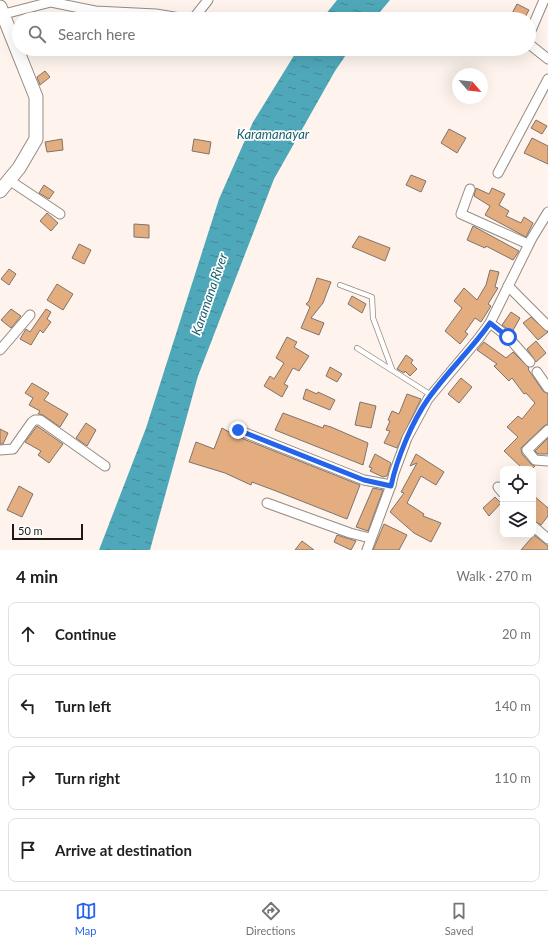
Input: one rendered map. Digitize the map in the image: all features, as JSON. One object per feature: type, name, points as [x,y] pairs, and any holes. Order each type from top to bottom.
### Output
[{"type":"main road","points":[[2,11],[12,36]]},
{"type":"main road","points":[[3,186],[19,168],[36,139],[36,97],[20,56]]},
{"type":"street","points":[[199,12],[208,0]]},
{"type":"street","points":[[536,19],[544,0]]},
{"type":"street","points":[[2,11],[51,2],[95,11],[115,12]]},
{"type":"street","points":[[536,50],[548,59]]},
{"type":"street","points":[[498,173],[548,79]]},
{"type":"street","points":[[3,186],[60,214]]},
{"type":"street","points":[[470,189],[461,214],[528,244]]},
{"type":"street","points":[[367,550],[370,538],[391,486],[394,473],[407,438],[431,396],[490,323],[528,244],[548,212]]},
{"type":"street","points":[[508,286],[548,326]]},
{"type":"street","points":[[0,350],[30,314]]},
{"type":"street","points":[[490,323],[508,337],[530,362]]},
{"type":"street","points":[[536,372],[548,388]]},
{"type":"street","points":[[0,450],[13,449],[32,422],[35,420],[40,420],[105,466]]},
{"type":"street","points":[[238,430],[364,480],[391,486]]},
{"type":"street","points":[[548,430],[527,450],[535,460],[548,461]]},
{"type":"street","points":[[267,503],[350,533],[370,538]]},
{"type":"street","points":[[536,528],[546,534]]},
{"type":"lane","points":[[340,285],[372,297],[373,318],[392,369]]},
{"type":"lane","points":[[357,348],[392,369],[431,396]]},
{"type":"water","points":[[337,0],[390,0],[380,12],[328,12]]},
{"type":"water","name":"Karamanayar","points":[[294,56],[345,56],[335,71],[274,179],[198,376],[150,550],[99,550],[146,428],[219,199],[253,122]]},
{"type":"building","points":[[517,4],[529,10],[528,12],[513,12]]},
{"type":"building","points":[[45,71],[50,77],[40,85],[37,77]]},
{"type":"building","points":[[536,120],[547,126],[542,134],[531,128]]},
{"type":"building","points":[[449,129],[466,138],[457,153],[441,143]]},
{"type":"building","points":[[532,138],[548,146],[548,164],[524,153]]},
{"type":"building","points":[[62,139],[63,150],[47,152],[45,142]]},
{"type":"building","points":[[194,139],[211,142],[209,154],[192,151]]},
{"type":"building","points":[[411,175],[426,181],[421,192],[406,185]]},
{"type":"building","points":[[44,185],[54,192],[49,199],[39,193]]},
{"type":"building","points":[[476,188],[489,194],[492,188],[505,194],[499,205],[509,211],[506,216],[521,223],[524,217],[533,223],[526,237],[485,215],[490,206],[474,196]]},
{"type":"building","points":[[47,213],[58,223],[51,231],[40,221]]},
{"type":"building","points":[[134,224],[149,225],[149,238],[134,237]]},
{"type":"building","points":[[473,226],[519,251],[513,260],[486,246],[485,248],[467,240]]},
{"type":"building","points":[[359,236],[390,248],[385,261],[352,247]]},
{"type":"building","points":[[79,244],[91,250],[84,264],[72,258]]},
{"type":"building","points":[[9,269],[16,274],[9,285],[1,279]]},
{"type":"building","points":[[490,270],[499,272],[495,287],[498,288],[488,304],[491,306],[481,322],[475,318],[465,332],[468,334],[460,344],[445,331],[462,308],[454,301],[464,288],[477,300],[486,285]]},
{"type":"building","points":[[317,278],[331,282],[323,303],[311,318],[324,323],[319,335],[301,328],[310,307],[306,304],[309,301]]},
{"type":"building","points":[[57,284],[73,294],[63,310],[47,300]]},
{"type":"building","points":[[352,296],[366,304],[362,313],[348,304]]},
{"type":"building","points":[[11,309],[21,316],[11,328],[1,320]]},
{"type":"building","points":[[46,309],[51,312],[47,319],[51,322],[43,333],[40,330],[31,345],[20,339],[26,329],[30,332]]},
{"type":"building","points":[[511,312],[520,318],[512,332],[502,325]]},
{"type":"building","points":[[531,317],[548,332],[538,340],[523,323]]},
{"type":"building","points":[[287,337],[297,342],[294,347],[309,356],[299,371],[293,368],[284,384],[288,386],[282,397],[264,386],[270,376],[274,379],[284,363],[276,358]]},
{"type":"building","points":[[536,341],[546,353],[536,362],[527,349]]},
{"type":"building","points":[[484,342],[506,358],[513,352],[529,368],[528,369],[543,391],[548,394],[548,424],[521,448],[522,454],[531,464],[535,466],[520,466],[504,451],[518,437],[507,427],[518,416],[522,419],[535,403],[526,393],[524,394],[512,378],[509,381],[494,366],[497,364],[477,350]]},
{"type":"building","points":[[406,355],[413,360],[411,363],[417,369],[410,376],[405,371],[404,373],[397,369]]},
{"type":"building","points":[[330,367],[342,374],[337,382],[326,376]]},
{"type":"building","points":[[461,378],[472,387],[459,403],[448,394]]},
{"type":"building","points":[[32,383],[49,393],[44,400],[68,414],[60,427],[43,415],[38,414],[40,411],[29,405],[33,398],[25,393]]},
{"type":"building","points":[[306,389],[317,394],[318,392],[335,400],[330,410],[303,399]]},
{"type":"building","points":[[407,394],[421,399],[397,448],[384,443],[390,431],[386,430],[392,411],[399,414]]},
{"type":"building","points":[[360,402],[376,406],[371,428],[355,425]]},
{"type":"building","points":[[283,413],[323,428],[324,425],[331,427],[368,443],[363,465],[275,430]]},
{"type":"building","points":[[86,423],[96,430],[87,446],[76,438]]},
{"type":"building","points":[[37,426],[63,444],[49,463],[38,455],[41,451],[25,442]]},
{"type":"building","points":[[222,428],[236,436],[360,485],[347,519],[252,482],[251,485],[225,473],[189,462],[196,442],[214,449]]},
{"type":"building","points":[[0,429],[8,433],[3,444],[0,444]]},
{"type":"building","points":[[548,438],[548,454],[538,454],[535,451]]},
{"type":"building","points":[[375,454],[391,463],[387,476],[383,477],[370,471],[372,468],[369,467]]},
{"type":"building","points":[[416,454],[444,472],[436,485],[421,476],[407,503],[424,514],[423,516],[441,523],[431,542],[414,533],[390,512],[404,493],[401,492],[417,463],[410,466]]},
{"type":"building","points":[[19,486],[33,494],[22,517],[7,510]]},
{"type":"building","points":[[373,488],[383,490],[368,531],[356,527]]},
{"type":"building","points":[[495,497],[500,502],[500,504],[489,516],[483,508]]},
{"type":"building","points":[[536,498],[548,508],[548,516],[541,525],[536,522]]},
{"type":"building","points":[[384,524],[407,535],[399,550],[373,550]]},
{"type":"building","points":[[337,535],[356,541],[351,550],[334,542]]},
{"type":"building","points":[[536,537],[548,546],[548,550],[521,550],[531,538],[536,538]]},
{"type":"building","points":[[302,541],[314,550],[295,550]]},
{"type":"route","points":[[238,430],[364,480],[391,486],[394,473],[407,438],[428,399],[490,323],[508,337]]},
{"type":"water label","name":"Karamana River","points":[[209,294]]}]
